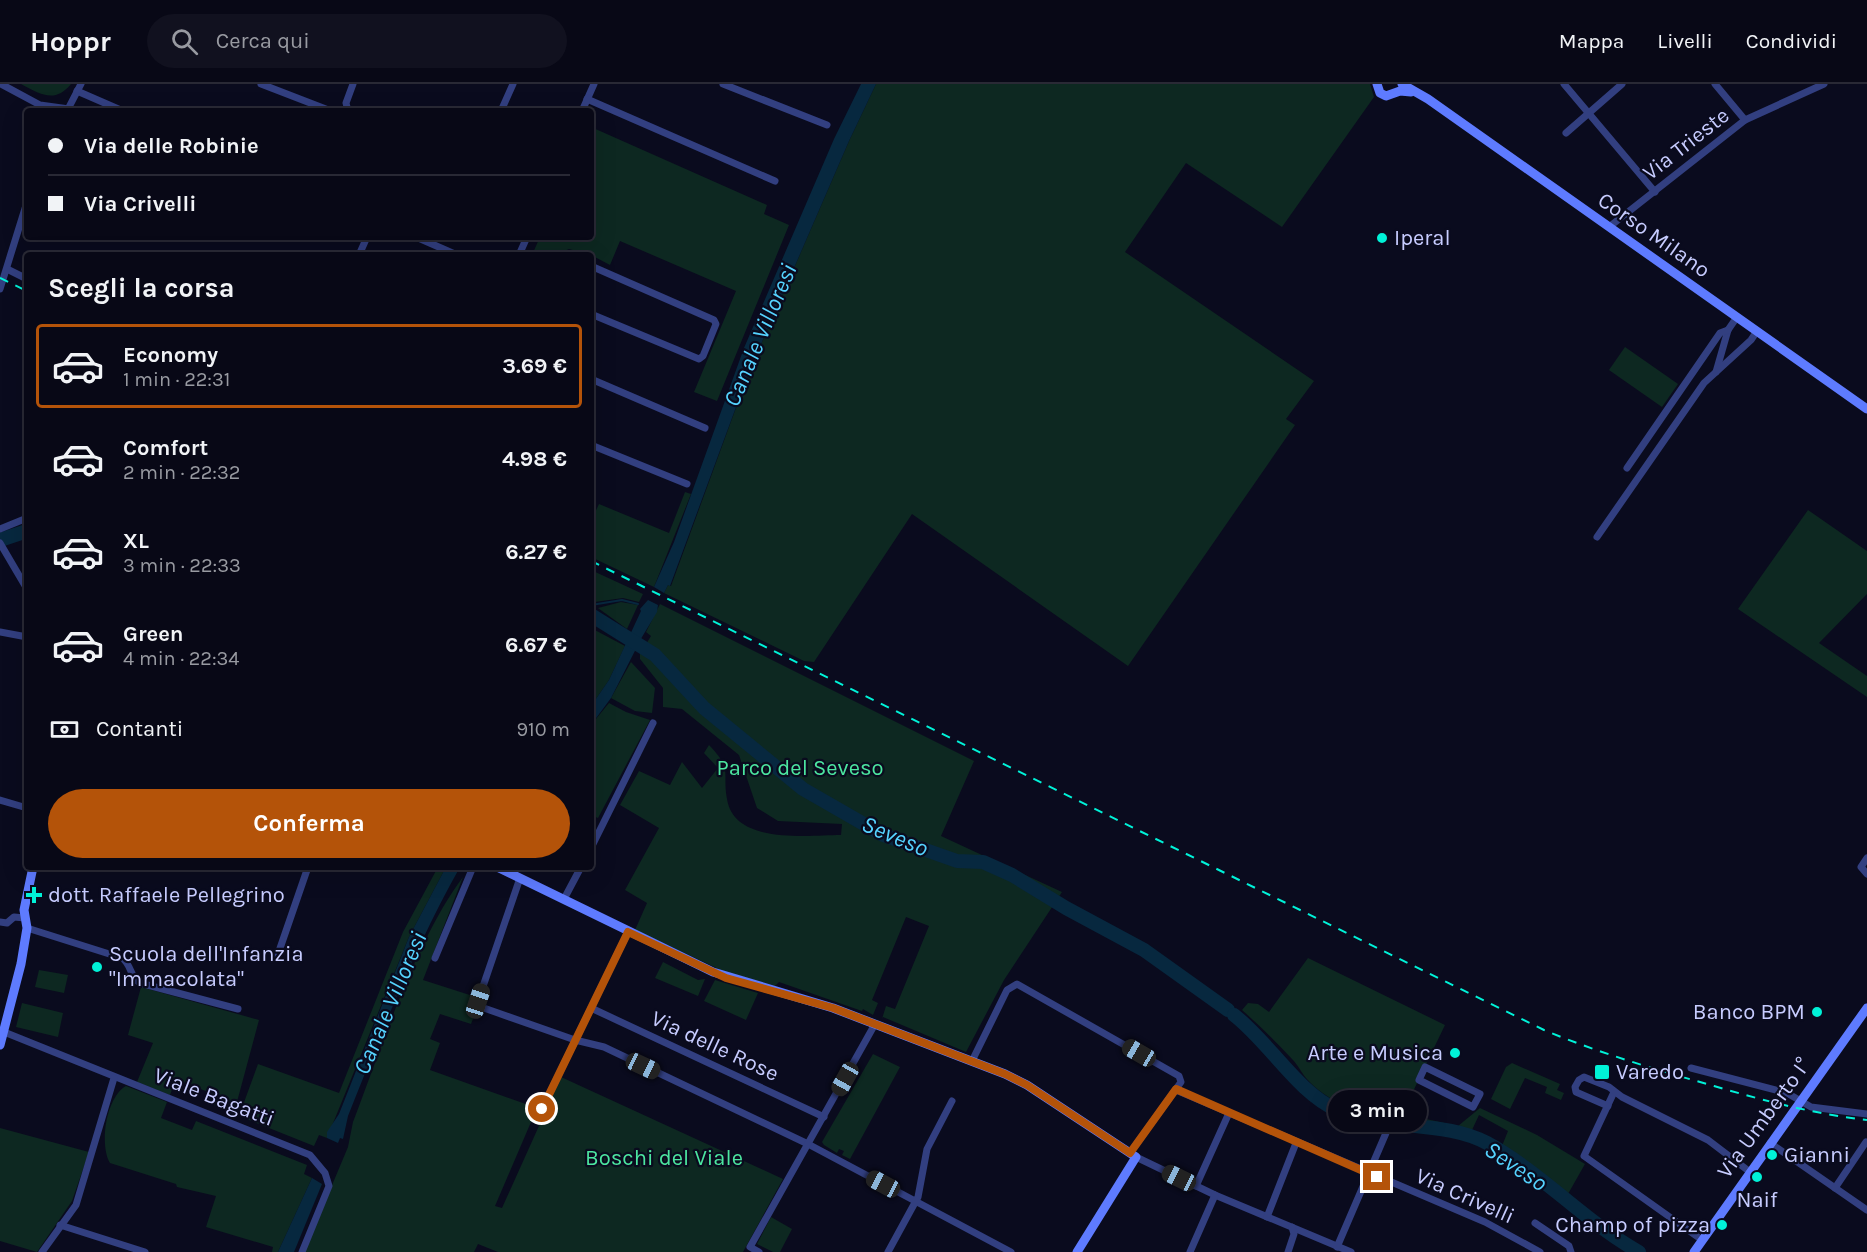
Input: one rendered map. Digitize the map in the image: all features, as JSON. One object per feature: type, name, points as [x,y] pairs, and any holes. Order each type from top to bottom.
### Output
[{"type":"street","points":[[1,84],[44,108]]},
{"type":"street","points":[[261,84],[323,108]]},
{"type":"street","points":[[347,108],[346,103],[353,84]]},
{"type":"street","points":[[502,108],[513,84]]},
{"type":"street","points":[[583,108],[594,84]]},
{"type":"street","points":[[723,84],[827,125]]},
{"type":"street","points":[[1377,84],[1382,95],[1389,96],[1399,87]]},
{"type":"street","points":[[1563,84],[1655,192]]},
{"type":"street","points":[[1566,133],[1622,84]]},
{"type":"street","points":[[1715,84],[1745,120]]},
{"type":"street","name":"Via Trieste","points":[[1609,228],[1745,120],[1824,84]]},
{"type":"street","name":"Corso Milano","points":[[1399,87],[1404,91],[1419,94],[1867,409]]},
{"type":"street","points":[[69,108],[79,88],[117,108]]},
{"type":"street","points":[[587,99],[775,181]]},
{"type":"street","points":[[40,105],[57,108]]},
{"type":"street","points":[[0,289],[24,212]]},
{"type":"street","points":[[421,240],[442,252]]},
{"type":"street","points":[[594,267],[714,320],[716,325],[701,359],[594,315]]},
{"type":"street","points":[[7,269],[24,278]]},
{"type":"street","points":[[1716,372],[1728,330],[1737,317]]},
{"type":"street","points":[[1627,468],[1720,333],[1728,330]]},
{"type":"street","points":[[1597,537],[1704,383],[1757,331]]},
{"type":"street","points":[[594,380],[705,428]]},
{"type":"street","points":[[594,446],[687,484]]},
{"type":"street","points":[[0,529],[24,519]]},
{"type":"street","points":[[2,546],[24,584]]},
{"type":"street","points":[[0,632],[24,636]]},
{"type":"street","points":[[594,842],[653,723]]},
{"type":"street","points":[[0,800],[24,807]]},
{"type":"street","points":[[1867,858],[1861,867],[1867,874]]},
{"type":"street","points":[[0,1045],[18,982],[26,923],[26,901],[32,870]]},
{"type":"street","points":[[277,957],[307,870]]},
{"type":"street","points":[[435,958],[472,870]]},
{"type":"street","points":[[503,870],[726,978],[796,997],[876,1024],[1027,1085],[1133,1155],[1215,1195],[1296,1231],[1351,1252]]},
{"type":"street","points":[[564,899],[579,870]]},
{"type":"street","points":[[520,878],[478,1001],[486,1010],[575,1040],[604,1047],[808,1144],[1011,1252]]},
{"type":"street","points":[[0,922],[7,923],[14,917],[122,958],[129,965],[133,979],[140,983],[238,1009]]},
{"type":"street","points":[[542,1109],[628,932]]},
{"type":"street","points":[[972,1061],[1007,990],[1013,985],[1021,985],[1181,1079],[1133,1155],[1077,1252]]},
{"type":"street","name":"Via delle Rose","points":[[591,1008],[824,1116]]},
{"type":"street","name":"Via Umberto I°","points":[[1695,1252],[1800,1100],[1865,1014]]},
{"type":"street","points":[[759,1252],[750,1247],[876,1024]]},
{"type":"street","name":"Viale Bagatti","points":[[4,1032],[310,1155],[325,1173],[329,1186],[302,1252]]},
{"type":"street","points":[[1425,1067],[1480,1094],[1473,1107],[1419,1080],[1425,1067]]},
{"type":"street","points":[[1691,1068],[1787,1093],[1816,1108],[1867,1114]]},
{"type":"street","points":[[1608,1106],[1576,1092],[1577,1082],[1584,1077],[1609,1087],[1614,1092],[1708,1140],[1750,1172]]},
{"type":"street","points":[[42,1252],[73,1210],[83,1186],[114,1078]]},
{"type":"street","name":"Via Crivelli","points":[[1176,1089],[1296,1143],[1485,1222],[1540,1252]]},
{"type":"street","points":[[1614,1092],[1583,1154],[1702,1240]]},
{"type":"street","points":[[888,1252],[916,1201],[927,1149],[952,1101]]},
{"type":"street","points":[[1196,1186],[1228,1113]]},
{"type":"street","points":[[1337,1247],[1386,1133]]},
{"type":"street","points":[[1835,1188],[1866,1142]]},
{"type":"street","points":[[1267,1217],[1296,1143]]},
{"type":"street","points":[[1770,1143],[1867,1209]]},
{"type":"street","points":[[1190,1252],[1215,1195]]},
{"type":"street","points":[[1535,1223],[1569,1246],[1571,1252]]},
{"type":"street","points":[[60,1225],[145,1252]]},
{"type":"street","points":[[1288,1252],[1296,1231]]},
{"type":"green space","points":[[21,84],[71,84],[59,94],[47,95]]},
{"type":"green space","points":[[876,84],[1370,84],[1374,97],[1282,227],[1186,163],[1125,252],[1314,381],[1286,419],[1295,425],[1128,666],[912,514],[814,662],[804,661],[664,593],[668,585],[671,586],[749,372]]},
{"type":"green space","points":[[594,128],[767,205],[764,214],[789,225],[717,401],[694,392],[736,291],[620,241],[610,265],[594,257],[594,252],[569,249],[562,252],[533,252],[539,240],[594,240]]},
{"type":"green space","points":[[1625,347],[1678,384],[1662,407],[1609,370]]},
{"type":"green space","points":[[685,492],[691,494],[654,587],[594,558],[594,515],[599,504],[669,533]]},
{"type":"green space","points":[[1808,510],[1867,551],[1867,594],[1819,643],[1867,676],[1867,697],[1738,609]]},
{"type":"green space","points":[[594,571],[643,594],[639,602],[623,598],[595,602]]},
{"type":"green space","points":[[621,602],[638,605],[627,629],[598,608]]},
{"type":"green space","name":"Parco del Seveso","points":[[660,604],[974,761],[941,836],[1062,892],[1004,980],[966,1052],[883,1017],[882,1019],[886,1006],[895,1009],[929,926],[906,917],[872,1000],[878,1003],[873,1015],[863,1009],[862,1011],[779,982],[775,986],[723,971],[635,930],[647,903],[625,890],[659,828],[620,805],[639,771],[670,785],[682,762],[702,788],[718,768],[704,753],[709,745],[724,766],[727,799],[733,814],[743,824],[757,831],[810,836],[841,835],[842,824],[778,821],[757,808],[739,755],[682,709],[663,707],[663,688],[640,659],[640,654],[651,636],[646,632]]},
{"type":"green space","points":[[594,630],[625,646],[609,680],[594,702]]},
{"type":"green space","points":[[631,662],[655,688],[652,713],[635,711],[611,698]]},
{"type":"green space","points":[[609,703],[626,712],[650,720],[598,818],[594,816],[594,721]]},
{"type":"green space","points":[[436,870],[444,870],[409,937],[327,1138],[319,1135],[314,1146],[239,1116],[258,1064],[339,1093],[403,932]]},
{"type":"green space","name":"Boschi del Viale","points":[[463,877],[423,980],[476,997],[476,1011],[471,1024],[440,1014],[430,1039],[440,1043],[430,1070],[537,1108],[495,1206],[502,1208],[561,1077],[783,1179],[743,1252],[498,1252],[478,1244],[474,1252],[304,1252],[348,1147],[353,1122],[401,995],[430,932]]},
{"type":"green space","points":[[1308,958],[1445,1025],[1406,1106],[1394,1104],[1388,1116],[1355,1110],[1333,1100],[1314,1086],[1292,1059],[1242,1010],[1248,1003],[1258,1004],[1269,1012]]},
{"type":"green space","points":[[663,962],[698,980],[705,979],[698,996],[655,978]]},
{"type":"green space","points":[[39,970],[68,975],[64,993],[35,987]]},
{"type":"green space","points":[[715,980],[758,993],[746,1020],[704,1001]]},
{"type":"green space","points":[[141,987],[259,1020],[234,1113],[204,1101],[208,1092],[176,1079],[170,1095],[137,1082],[153,1043],[128,1035]]},
{"type":"green space","points":[[22,1003],[63,1013],[58,1037],[16,1027]]},
{"type":"green space","points":[[873,1054],[900,1067],[850,1159],[842,1155],[844,1151],[839,1149],[837,1153],[822,1142]]},
{"type":"green space","points":[[1512,1063],[1560,1084],[1557,1090],[1564,1093],[1561,1100],[1545,1093],[1547,1087],[1525,1078],[1510,1109],[1491,1099],[1506,1067]]},
{"type":"green space","points":[[126,1086],[167,1102],[161,1118],[192,1130],[196,1121],[307,1165],[304,1174],[312,1178],[278,1252],[272,1252],[273,1247],[206,1227],[216,1196],[177,1187],[176,1184],[110,1163],[105,1145],[106,1122],[114,1100]]},
{"type":"green space","points":[[1480,1108],[1537,1135],[1585,1164],[1568,1194],[1502,1146],[1508,1131],[1479,1115],[1472,1130],[1468,1132],[1398,1118],[1399,1113],[1458,1126]]},
{"type":"green space","points":[[0,1128],[89,1152],[72,1201],[37,1252],[0,1241]]},
{"type":"green space","points":[[771,1217],[792,1229],[780,1252],[773,1252],[757,1244]]},
{"type":"water","name":"Canale Villoresi","points":[[861,84],[876,84],[749,372],[670,586],[668,585],[664,593],[654,587],[674,542],[744,348],[834,139]]},
{"type":"water","points":[[648,600],[658,605],[657,612],[611,698],[594,721],[594,702],[609,680],[640,609]]},
{"type":"water","points":[[444,870],[458,870],[428,928],[400,990],[348,1116],[343,1139],[340,1138],[338,1143],[327,1138],[327,1132],[339,1114],[409,937]]},
{"type":"water","points":[[312,1178],[322,1184],[294,1252],[278,1252]]},
{"type":"waterway","name":"Seveso","points":[[0,540],[24,532]]},
{"type":"waterway","points":[[594,605],[622,600],[638,604]]},
{"type":"waterway","name":"Seveso","points":[[594,617],[655,655],[704,708],[803,789],[883,835],[957,861],[983,862],[1012,875],[1066,908],[1144,950],[1228,1010]]},
{"type":"waterway","name":"Seveso","points":[[1234,1015],[1260,1039],[1309,1092],[1323,1102],[1356,1117],[1453,1131],[1487,1143],[1526,1168],[1600,1227],[1639,1252]]},
{"type":"railway","points":[[0,278],[24,290]]},
{"type":"railway","points":[[594,562],[1544,1030],[1628,1061],[1733,1092],[1809,1111],[1867,1120]]},
{"type":"place","name":"Iperal","points":[[1382,238]]},
{"type":"place","name":"dott. Raffaele Pellegrino","points":[[34,895]]},
{"type":"place","name":"Scuola dell'Infanzia \"Immacolata\"","points":[[97,967]]},
{"type":"place","name":"Banco BPM","points":[[1817,1012]]},
{"type":"place","name":"Arte e Musica","points":[[1455,1053]]},
{"type":"place","name":"Varedo","points":[[1602,1072]]},
{"type":"place","name":"Gianni","points":[[1772,1155]]},
{"type":"place","name":"Naif","points":[[1757,1177]]},
{"type":"place","name":"Champ of pizza","points":[[1722,1225]]},
{"type":"route","points":[[542,1109],[628,932],[726,978],[833,1008],[1005,1074],[1027,1085],[1130,1153],[1176,1089],[1377,1177]]}]
